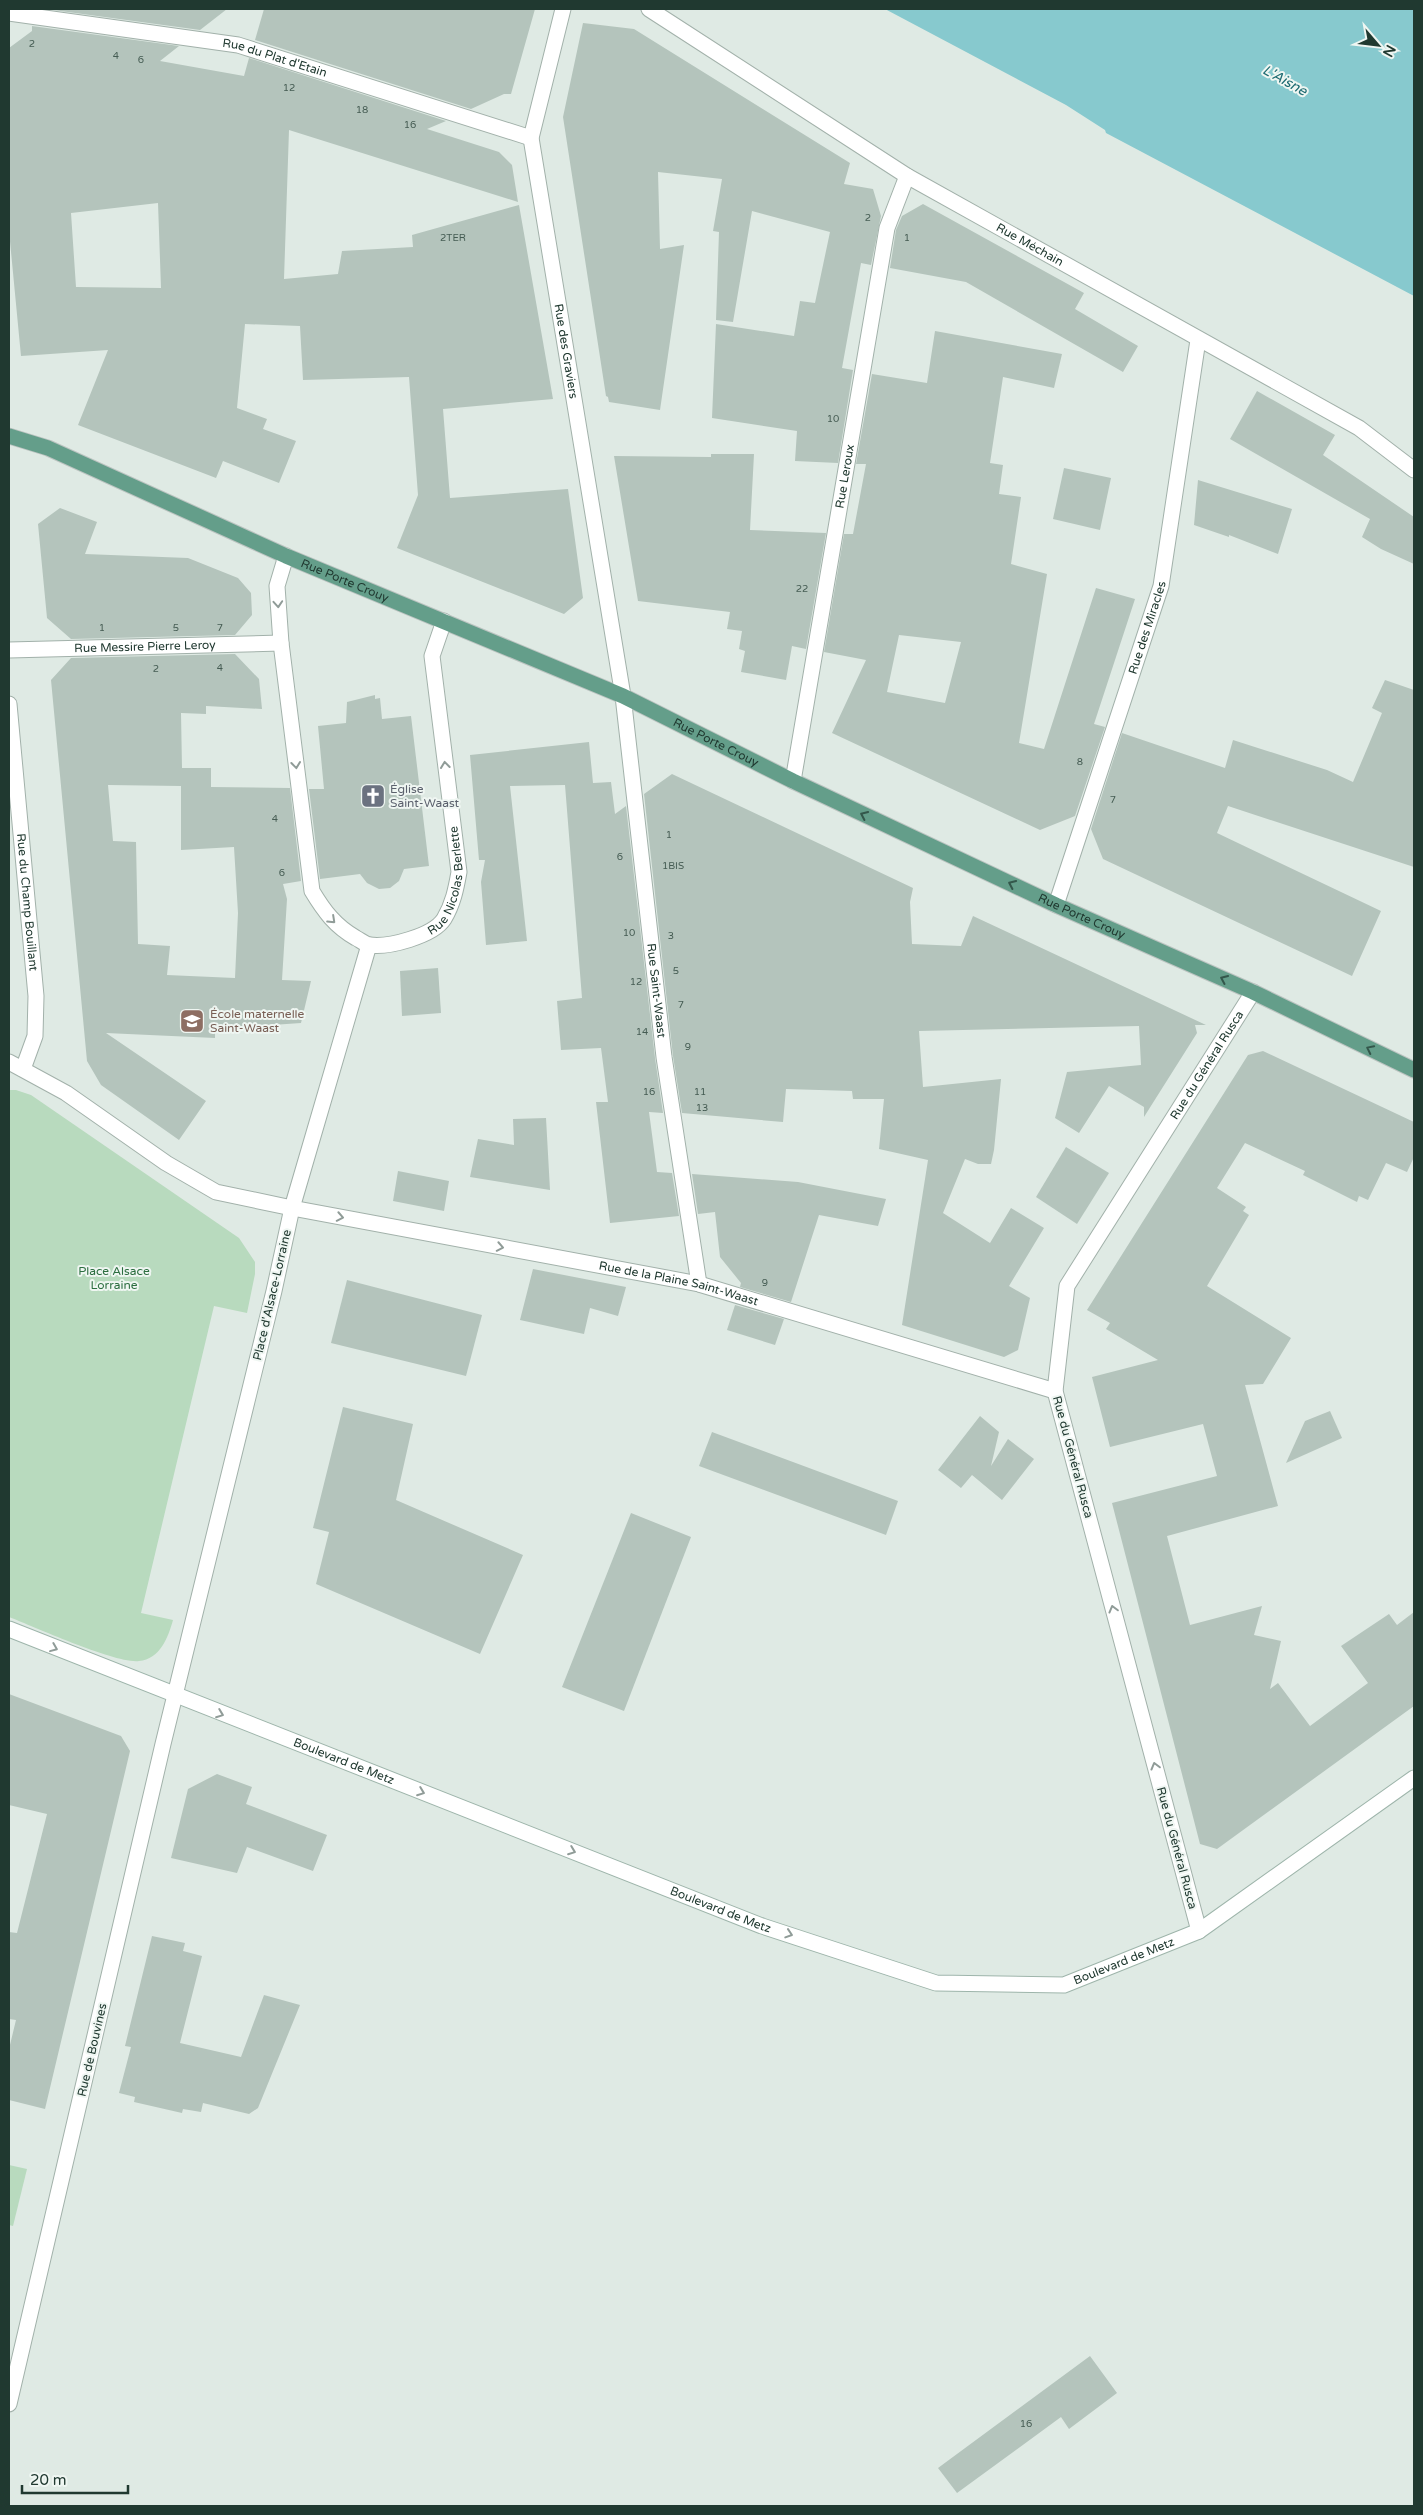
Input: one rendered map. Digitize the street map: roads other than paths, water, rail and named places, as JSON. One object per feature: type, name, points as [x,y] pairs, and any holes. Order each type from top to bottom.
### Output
[{"type":"main road","name":"Rue Porte Crouy","points":[[9,436],[48,448],[286,556],[623,696],[793,781],[1056,904],[1253,992],[1414,1070]]},
{"type":"street","name":"Rue des Graviers","points":[[563,9],[532,138],[623,696]]},
{"type":"street","name":"Rue Méchain","points":[[649,9],[907,176],[1198,340],[1359,428],[1414,470]]},
{"type":"street","name":"Rue du Plat d'Etain","points":[[9,13],[238,44],[532,138]]},
{"type":"street","name":"Rue Leroux","points":[[793,781],[887,228],[907,176]]},
{"type":"street","name":"Rue des Miracles","points":[[1056,904],[1161,586],[1198,340]]},
{"type":"street","points":[[286,556],[277,586],[281,643],[312,891],[331,920],[343,930],[368,945]]},
{"type":"street","name":"Rue Nicolas Berlette","points":[[368,945],[396,943],[418,937],[442,922],[454,900],[459,872],[432,656],[444,621]]},
{"type":"street","name":"Rue Messire Pierre Leroy","points":[[9,650],[281,643]]},
{"type":"street","name":"Rue Saint-Waast","points":[[623,696],[664,1057],[699,1284]]},
{"type":"street","name":"Rue du Champ Bouillant","points":[[9,704],[36,996],[35,1036],[16,1065]]},
{"type":"street","name":"Place d'Alsace-Lorraine","points":[[175,1696],[274,1291],[292,1208],[368,945]]},
{"type":"street","name":"Rue du Général Rusca","points":[[1199,1932],[1055,1391],[1067,1286],[1253,992]]},
{"type":"street","points":[[16,1065],[66,1093],[166,1163],[216,1192],[292,1208]]},
{"type":"street","name":"Rue de la Plaine Saint-Waast","points":[[292,1208],[699,1284],[1055,1391]]},
{"type":"street","name":"Boulevard de Metz","points":[[9,1629],[762,1926],[936,1983],[1064,1986],[1199,1932],[1414,1778]]},
{"type":"street","name":"Rue de Bouvines","points":[[9,2404],[175,1696]]},
{"type":"water","name":"L'Aisne","points":[[885,9],[1414,9],[1414,296],[1106,133],[1105,130],[1066,105]]},
{"type":"place","name":"Église Saint-Waast","points":[[373,796]]},
{"type":"place","name":"École maternelle Saint-Waast","points":[[192,1021]]},
{"type":"park label","name":"Place Alsace Lorraine","points":[[114,1278]]}]
